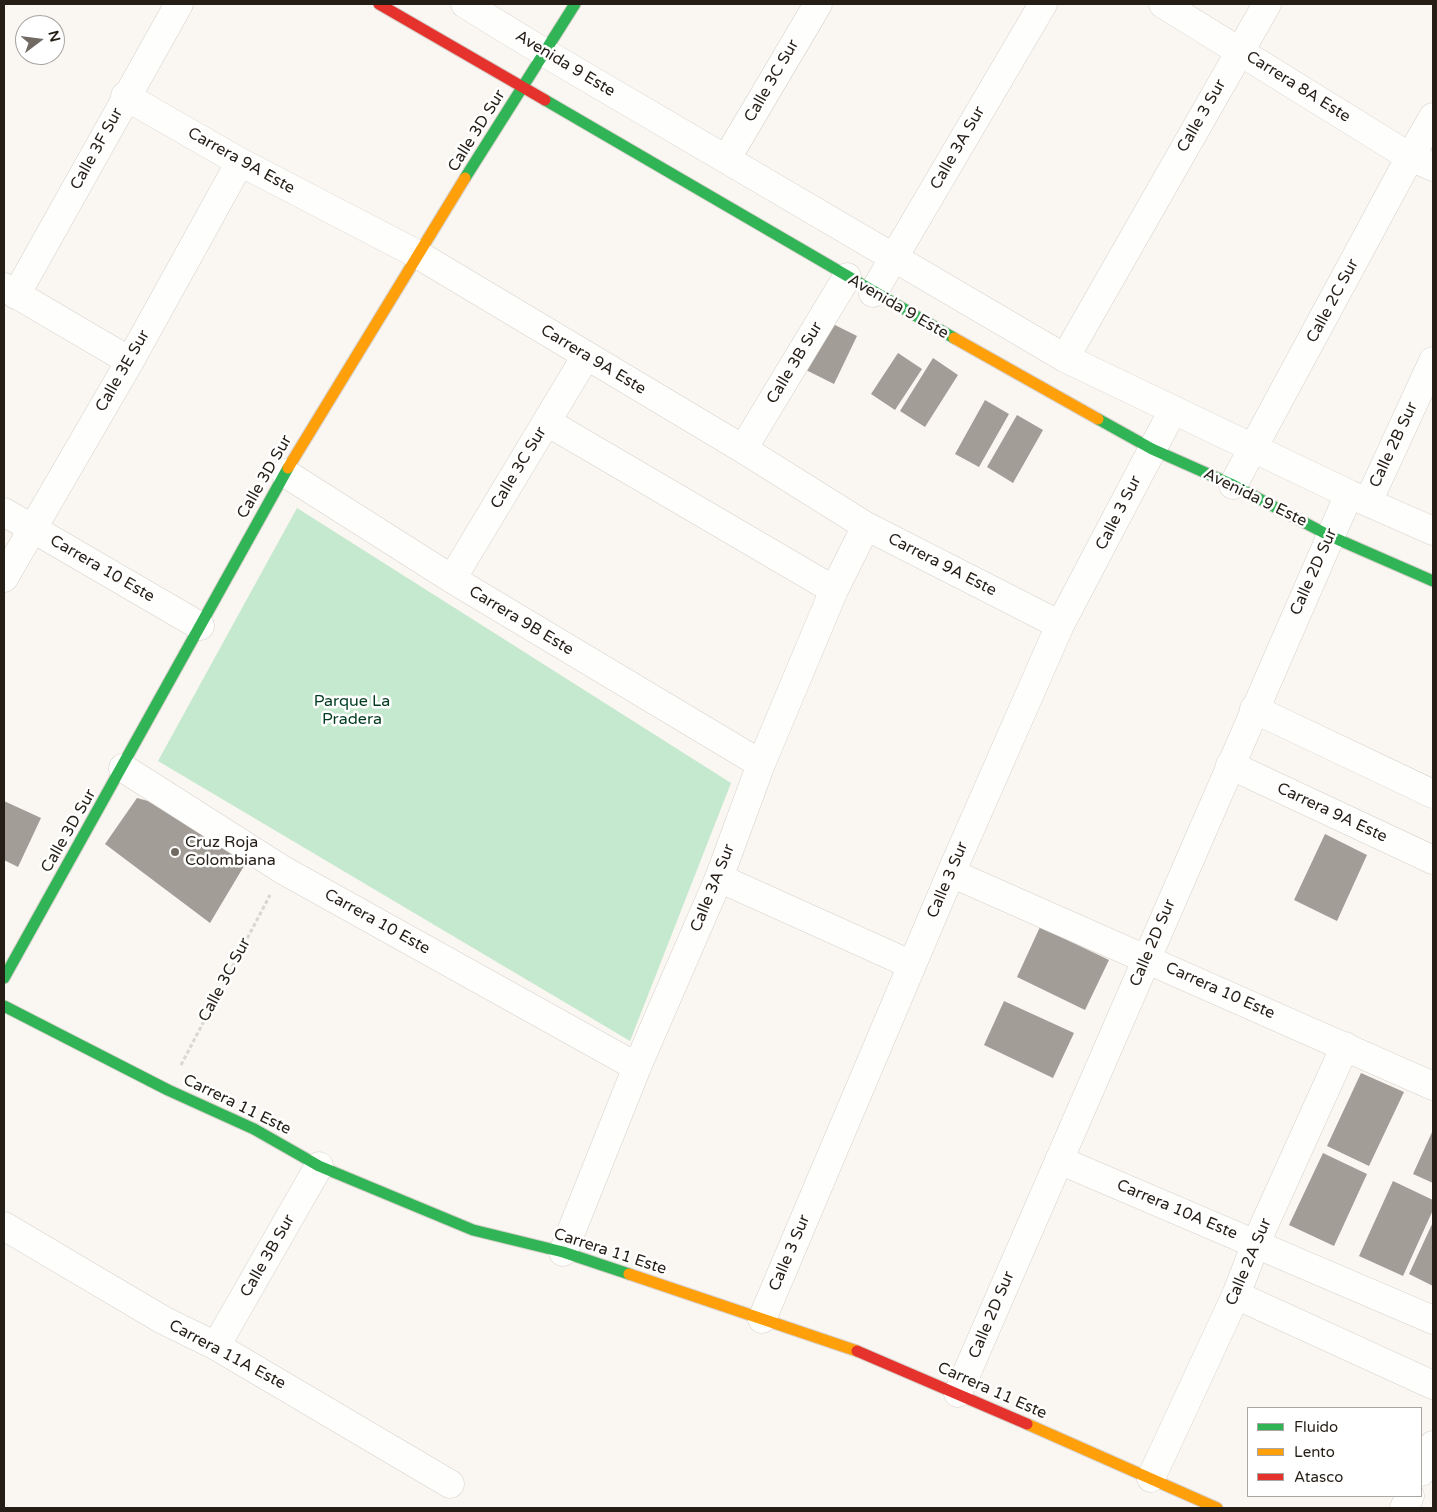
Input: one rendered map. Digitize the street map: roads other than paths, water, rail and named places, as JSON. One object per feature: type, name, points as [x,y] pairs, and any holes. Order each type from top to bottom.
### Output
[{"type":"street","name":"Calle 3F Sur","points":[[10,291],[179,4]]},
{"type":"street","name":"Avenida 9 Este","points":[[379,4],[524,86],[873,292],[1152,449],[1232,485],[1330,536],[1433,581]]},
{"type":"street","name":"Avenida 9 Este","points":[[465,4],[545,53],[727,158],[1065,358],[1358,498],[1433,530]]},
{"type":"street","name":"Calle 3D Sur","points":[[4,978],[123,768],[285,473],[417,254],[575,4]]},
{"type":"street","name":"Calle 3C Sur","points":[[727,158],[818,4]]},
{"type":"street","name":"Calle 3A Sur","points":[[873,292],[1043,4]]},
{"type":"street","name":"Carrera 8A Este","points":[[1163,4],[1421,162]]},
{"type":"street","name":"Calle 3 Sur","points":[[1065,358],[1267,4]]},
{"type":"street","name":"Carrera 9A Este","points":[[126,96],[240,162],[417,254],[743,449],[866,526],[1060,625]]},
{"type":"street","name":"Calle 2C Sur","points":[[1232,485],[1421,162],[1433,117]]},
{"type":"street","name":"Calle 3E Sur","points":[[4,578],[130,361],[240,162]]},
{"type":"street","name":"Calle 3B Sur","points":[[743,449],[847,277]]},
{"type":"street","points":[[10,291],[130,361]]},
{"type":"street","name":"Calle 3C Sur","points":[[452,580],[586,356]]},
{"type":"street","name":"Calle 2B Sur","points":[[1358,498],[1433,361]]},
{"type":"street","name":"Calle 3 Sur","points":[[762,1319],[951,873],[1060,625],[1173,410]]},
{"type":"street","points":[[547,422],[834,590]]},
{"type":"street","name":"Carrera 9B Este","points":[[285,473],[452,580],[761,764]]},
{"type":"street","name":"Calle 2D Sur","points":[[958,1393],[1330,536],[1358,498]]},
{"type":"street","name":"Carrera 10 Este","points":[[4,512],[200,626]]},
{"type":"street","name":"Calle 3A Sur","points":[[563,1252],[637,1067],[719,878],[761,764],[834,590],[866,526]]},
{"type":"street","points":[[1254,709],[1433,794]]},
{"type":"street","name":"Carrera 9A Este","points":[[1230,766],[1433,860]]},
{"type":"street","name":"Carrera 10 Este","points":[[123,768],[283,870],[637,1067]]},
{"type":"street","name":"Carrera 10 Este","points":[[951,873],[1433,1086]]},
{"type":"street","points":[[719,878],[912,965]]},
{"type":"street","name":"Carrera 11 Este","points":[[4,1006],[168,1090],[254,1129],[319,1166],[473,1230],[563,1252],[857,1351],[958,1393],[1217,1508]]},
{"type":"street","name":"Calle 2A Sur","points":[[1151,1478],[1236,1295],[1256,1242],[1345,1046]]},
{"type":"street","name":"Carrera 10A Este","points":[[1058,1160],[1256,1242],[1433,1320]]},
{"type":"street","name":"Calle 3B Sur","points":[[216,1346],[319,1166]]},
{"type":"street","name":"Carrera 11A Este","points":[[4,1226],[163,1320],[216,1346],[450,1484]]},
{"type":"street","points":[[1236,1295],[1433,1385]]},
{"type":"street","points":[[1422,1470],[1433,1444]]},
{"type":"place","name":"Cruz Roja Colombiana","points":[[175,852]]},
{"type":"park label","name":"Parque La Pradera","points":[[352,711]]}]
